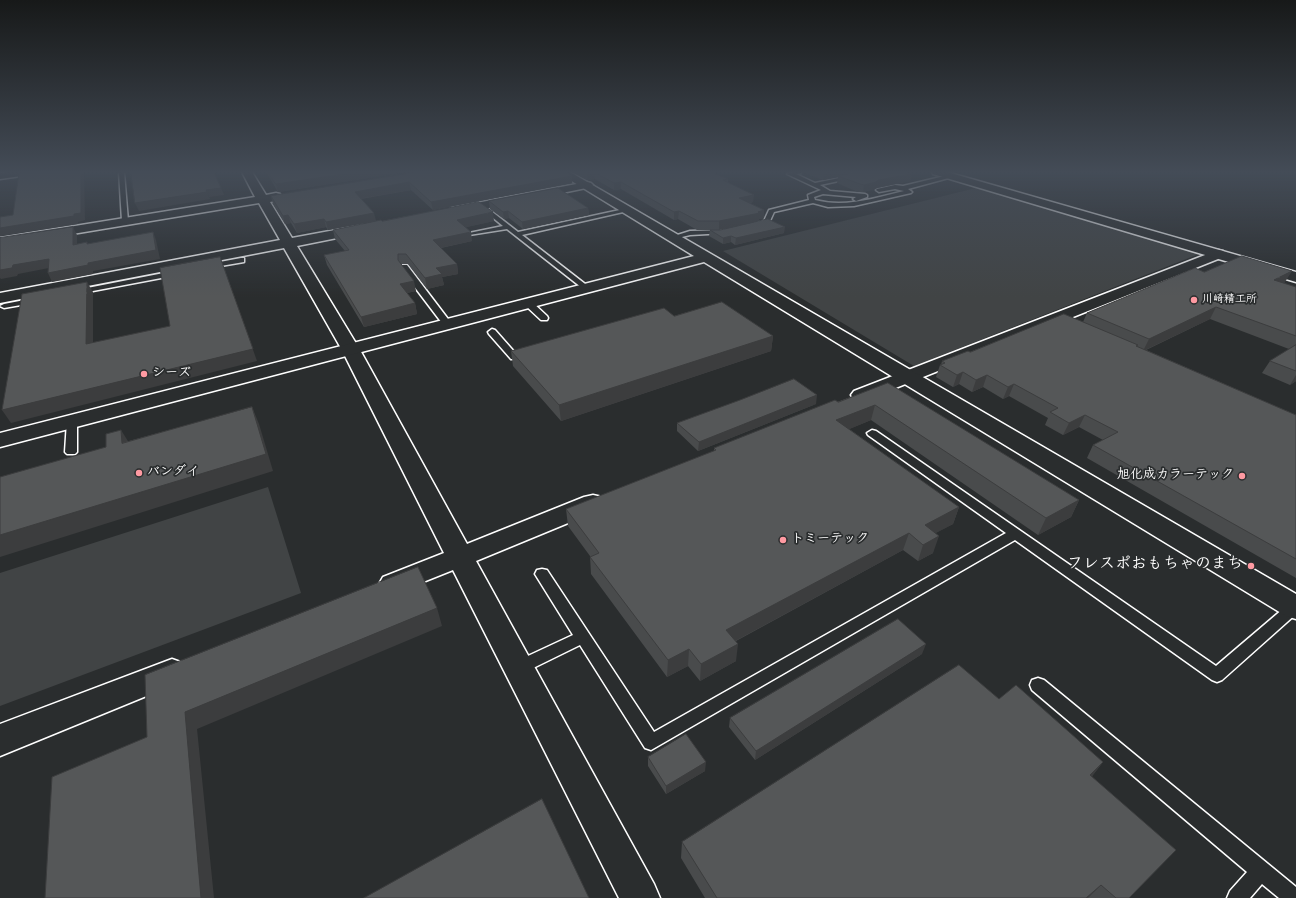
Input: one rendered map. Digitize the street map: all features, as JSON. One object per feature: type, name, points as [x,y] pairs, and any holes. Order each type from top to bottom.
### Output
[{"type":"street","points":[[0,242],[169,214]]},
{"type":"street","points":[[272,214],[351,350],[520,667],[640,898]]},
{"type":"street","points":[[636,214],[1295,608]]},
{"type":"street","points":[[1082,214],[1296,277]]},
{"type":"street","points":[[2,302],[374,226]]},
{"type":"street","points":[[841,403],[907,376],[1064,321],[1218,254]]},
{"type":"street","points":[[0,440],[708,257]]},
{"type":"street","points":[[372,593],[614,495]]},
{"type":"street","points":[[0,740],[193,663]]},
{"type":"lane","points":[[124,214],[125,221]]},
{"type":"lane","points":[[492,214],[586,289]]},
{"type":"lane","points":[[517,234],[611,214]]},
{"type":"lane","points":[[753,226],[767,222],[770,214]]},
{"type":"lane","points":[[472,234],[508,226]]},
{"type":"lane","points":[[674,237],[690,233],[719,234],[733,230]]},
{"type":"lane","points":[[2,302],[241,260]]},
{"type":"lane","points":[[404,267],[448,324]]},
{"type":"lane","points":[[529,304],[544,318]]},
{"type":"lane","points":[[492,332],[514,357]]},
{"type":"lane","points":[[71,452],[72,421]]},
{"type":"lane","points":[[872,433],[1217,675],[1295,608]]},
{"type":"lane","points":[[542,574],[651,742],[1015,534]]},
{"type":"lane","points":[[520,667],[583,637]]},
{"type":"lane","points":[[1038,685],[1294,898]]},
{"type":"lane","points":[[1237,898],[1261,871]]},
{"type":"shaded area","points":[[872,214],[1068,214],[1199,254],[914,366],[723,251]]},
{"type":"shaded area","points":[[268,487],[301,593],[0,706],[0,573]]},
{"type":"building","points":[[75,214],[74,216],[0,228],[0,217],[13,215]]},
{"type":"building","points":[[282,214],[369,214],[326,222],[324,219],[294,224],[288,215],[283,216]]},
{"type":"building","points":[[418,214],[484,214],[457,220],[471,232],[433,240],[457,264],[436,268],[442,274],[425,278],[406,254],[398,254],[398,260],[414,281],[400,284],[415,303],[361,317],[324,255],[349,250],[333,230]]},
{"type":"building","points":[[512,214],[560,214],[522,222]]},
{"type":"building","points":[[685,214],[755,214],[719,221],[698,221]]},
{"type":"building","points":[[768,219],[785,227],[736,238],[731,236],[723,238],[710,230],[720,230]]},
{"type":"building","points":[[73,227],[73,245],[87,242],[87,244],[153,232],[156,250],[88,263],[88,265],[48,273],[49,259],[13,265],[12,268],[0,270],[0,238]]},
{"type":"building","points":[[1242,256],[1292,271],[1274,280],[1296,287],[1296,336],[1216,307],[1149,339],[1087,313],[1195,268],[1204,272]]},
{"type":"building","points":[[220,257],[253,349],[2,410],[22,294],[87,282],[86,344],[170,326],[160,268]]},
{"type":"building","points":[[722,302],[773,336],[559,405],[511,351],[664,308],[674,316]]},
{"type":"building","points":[[1064,314],[1296,415],[1296,559],[1093,445],[1118,432],[1085,415],[1069,423],[1050,412],[1058,408],[1014,384],[1008,387],[987,375],[976,380],[963,372],[957,375],[940,365],[945,363],[942,361],[968,351],[970,352]]},
{"type":"building","points":[[1296,345],[1296,371],[1270,361]]},
{"type":"building","points":[[794,379],[817,395],[699,442],[677,423],[740,400]]},
{"type":"building","points":[[888,383],[1079,500],[1046,518],[875,405],[836,420],[959,507],[925,525],[939,536],[923,545],[909,533],[726,630],[738,644],[701,664],[689,649],[668,660],[590,557],[599,553],[566,509],[716,450],[714,448],[835,400],[838,402]]},
{"type":"building","points":[[252,407],[266,454],[0,535],[0,477],[106,447],[106,434],[121,430],[122,443]]},
{"type":"building","points":[[418,567],[437,608],[185,712],[201,898],[45,898],[52,777],[147,737],[145,675]]},
{"type":"building","points":[[898,619],[926,644],[756,751],[730,718]]},
{"type":"building","points":[[959,665],[999,699],[1016,685],[1103,762],[1090,775],[1176,850],[1129,898],[1116,898],[1101,885],[1086,898],[717,898],[682,842]]},
{"type":"building","points":[[686,734],[706,762],[666,786],[648,757]]},
{"type":"building","points":[[542,799],[589,898],[364,898]]},
{"type":"place","name":"川崎精工所","points":[[1194,300]]},
{"type":"place","name":"シーズ","points":[[144,374]]},
{"type":"place","name":"バンダイ","points":[[139,473]]},
{"type":"place","name":"旭化成カラーテック","points":[[1242,476]]},
{"type":"place","name":"トミーテック","points":[[783,540]]},
{"type":"place","name":"フレスポおもちゃのまち","points":[[1251,566]]}]
